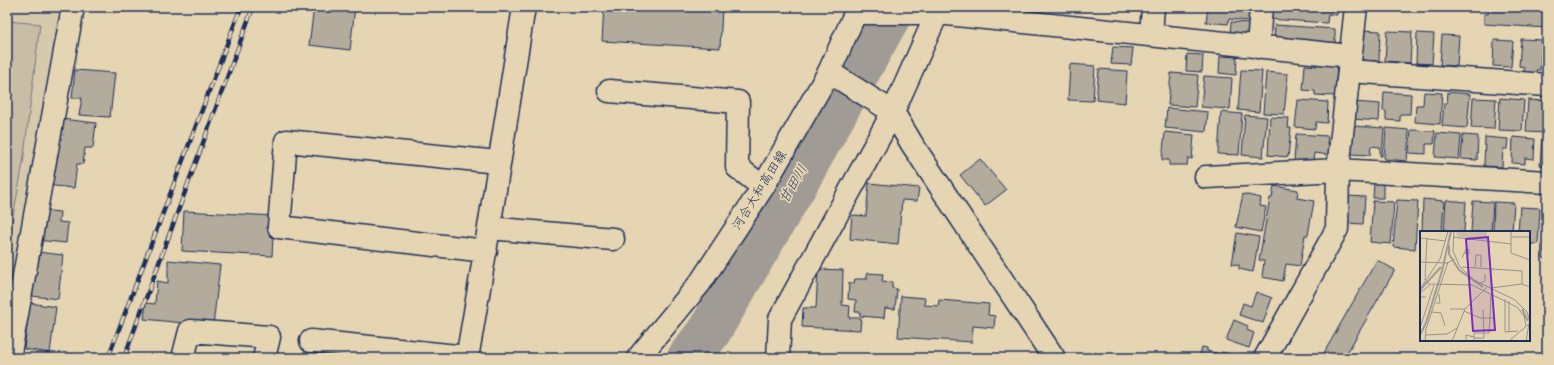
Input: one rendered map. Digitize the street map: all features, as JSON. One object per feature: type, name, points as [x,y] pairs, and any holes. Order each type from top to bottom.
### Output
[{"type":"street","points":[[10,358],[73,7]]},
{"type":"street","points":[[311,341],[467,358],[486,251],[498,162],[524,7]]},
{"type":"street","points":[[1150,35],[1153,7]]},
{"type":"street","points":[[1258,47],[1262,7]]},
{"type":"street","points":[[1265,358],[1337,229],[1338,170],[1356,7]]},
{"type":"street","points":[[856,9],[880,13],[933,11],[1258,47],[1350,64],[1547,84]]},
{"type":"street","name":"河合大和高田線","points":[[638,358],[700,283],[835,76],[856,9]]},
{"type":"street","points":[[778,358],[780,319],[893,112],[933,11]]},
{"type":"street","points":[[835,76],[893,112],[912,144],[1054,358]]},
{"type":"street","points":[[609,91],[738,102],[737,167],[763,186]]},
{"type":"street","points":[[486,251],[279,227],[286,141],[498,162]]},
{"type":"street","points":[[1206,178],[1338,170],[1547,182]]},
{"type":"street","points":[[489,228],[613,238]]},
{"type":"street","points":[[182,358],[190,331],[269,337],[264,358]]},
{"type":"shaded area","points":[[7,7],[69,7],[7,348],[7,248],[23,164],[40,24],[7,21]]},
{"type":"shaded area","points":[[7,21],[40,24],[23,164],[7,248]]},
{"type":"building","points":[[314,7],[355,7],[350,50],[309,45]]},
{"type":"building","points":[[604,7],[722,7],[720,48],[602,41]]},
{"type":"building","points":[[1208,7],[1250,7],[1249,21],[1229,19],[1228,24],[1206,22]]},
{"type":"building","points":[[1269,7],[1337,7],[1337,15],[1328,14],[1327,23],[1269,19]]},
{"type":"building","points":[[1489,7],[1547,7],[1547,28],[1484,24],[1484,14],[1488,14]]},
{"type":"building","points":[[1231,22],[1250,23],[1249,37],[1230,36]]},
{"type":"building","points":[[1275,25],[1335,29],[1335,44],[1274,40]]},
{"type":"building","points":[[1361,30],[1380,31],[1379,61],[1360,60]]},
{"type":"building","points":[[1387,31],[1412,32],[1410,63],[1385,61]]},
{"type":"building","points":[[1417,33],[1434,34],[1432,64],[1416,63]]},
{"type":"building","points":[[1442,35],[1459,36],[1457,66],[1440,65]]},
{"type":"building","points":[[1521,39],[1542,40],[1540,70],[1536,70],[1536,73],[1524,72],[1524,67],[1519,66]]},
{"type":"building","points":[[1494,40],[1513,41],[1511,67],[1493,66]]},
{"type":"building","points":[[1545,44],[1547,44],[1547,71],[1543,71]]},
{"type":"building","points":[[1113,47],[1133,48],[1131,65],[1111,64]]},
{"type":"building","points":[[1187,54],[1203,55],[1202,72],[1186,71]]},
{"type":"building","points":[[1220,56],[1237,57],[1236,75],[1219,73]]},
{"type":"building","points":[[1317,63],[1337,64],[1335,96],[1315,95],[1315,91],[1303,90],[1305,65],[1317,66]]},
{"type":"building","points":[[1070,64],[1095,66],[1093,101],[1068,100]]},
{"type":"building","points":[[1099,69],[1127,71],[1125,103],[1096,100]]},
{"type":"building","points":[[75,70],[115,73],[110,117],[79,115],[82,98],[72,98]]},
{"type":"building","points":[[1241,70],[1262,71],[1259,112],[1238,110]]},
{"type":"building","points":[[1266,72],[1288,74],[1284,114],[1263,113]]},
{"type":"building","points":[[1171,73],[1198,75],[1195,107],[1168,105]]},
{"type":"building","points":[[1204,76],[1232,78],[1230,109],[1201,107]]},
{"type":"building","points":[[1384,92],[1411,94],[1410,114],[1400,114],[1400,121],[1386,120],[1386,111],[1383,111]]},
{"type":"building","points":[[1424,92],[1442,93],[1440,124],[1415,122],[1416,105],[1423,105]]},
{"type":"building","points":[[1448,92],[1470,94],[1467,128],[1442,126],[1444,103],[1447,103]]},
{"type":"building","points":[[1473,98],[1496,99],[1494,129],[1471,128]]},
{"type":"building","points":[[1500,98],[1524,100],[1522,131],[1498,130]]},
{"type":"building","points":[[1298,100],[1328,102],[1327,123],[1316,122],[1315,129],[1295,127]]},
{"type":"building","points":[[1528,100],[1547,101],[1547,133],[1526,132]]},
{"type":"building","points":[[1354,102],[1380,104],[1379,121],[1353,119]]},
{"type":"building","points":[[1167,108],[1208,112],[1206,132],[1165,128]]},
{"type":"building","points":[[1221,112],[1242,114],[1239,155],[1218,154]]},
{"type":"building","points":[[1245,115],[1267,117],[1263,157],[1242,155]]},
{"type":"building","points":[[1270,117],[1289,118],[1288,128],[1291,128],[1288,157],[1268,155]]},
{"type":"building","points":[[53,118],[96,123],[93,148],[85,148],[83,164],[77,164],[74,188],[45,185]]},
{"type":"building","points":[[1353,126],[1384,128],[1382,156],[1380,156],[1380,147],[1371,146],[1370,155],[1351,154]]},
{"type":"building","points":[[1386,128],[1409,130],[1407,161],[1384,159]]},
{"type":"building","points":[[1411,130],[1435,131],[1434,144],[1426,144],[1426,154],[1409,153]]},
{"type":"building","points":[[1165,132],[1194,135],[1192,159],[1188,158],[1187,165],[1169,165],[1169,160],[1162,160]]},
{"type":"building","points":[[1437,133],[1461,135],[1459,159],[1435,157]]},
{"type":"building","points":[[1296,134],[1328,136],[1327,143],[1332,144],[1331,155],[1314,153],[1313,164],[1294,162]]},
{"type":"building","points":[[1463,135],[1478,136],[1477,160],[1461,159]]},
{"type":"building","points":[[1485,137],[1508,139],[1507,149],[1503,149],[1502,167],[1484,166]]},
{"type":"building","points":[[1513,137],[1535,139],[1534,159],[1525,158],[1525,164],[1512,163]]},
{"type":"building","points":[[1542,138],[1547,139],[1547,166],[1540,165]]},
{"type":"building","points":[[980,159],[1006,190],[985,206],[960,175]]},
{"type":"building","points":[[869,183],[919,188],[917,201],[902,200],[898,244],[850,239],[852,215],[866,216]]},
{"type":"building","points":[[1374,183],[1383,184],[1383,198],[1373,198]]},
{"type":"building","points":[[1274,186],[1298,190],[1297,198],[1314,201],[1308,235],[1305,235],[1300,266],[1286,264],[1283,281],[1262,277],[1264,261],[1259,260],[1270,198],[1272,198]]},
{"type":"building","points":[[1243,194],[1261,198],[1260,206],[1266,207],[1261,232],[1236,227]]},
{"type":"building","points":[[1348,196],[1365,197],[1363,224],[1346,223]]},
{"type":"building","points":[[1423,199],[1444,201],[1442,231],[1422,231]]},
{"type":"building","points":[[1397,200],[1418,201],[1415,249],[1393,247]]},
{"type":"building","points":[[1446,200],[1466,202],[1464,231],[1444,231]]},
{"type":"building","points":[[1373,201],[1394,202],[1391,244],[1370,242]]},
{"type":"building","points":[[1473,201],[1493,202],[1491,231],[1471,231]]},
{"type":"building","points":[[1494,202],[1514,203],[1512,231],[1493,231]]},
{"type":"building","points":[[1520,207],[1540,208],[1538,244],[1532,244],[1530,250],[1530,231],[1518,231]]},
{"type":"building","points":[[40,210],[60,212],[59,222],[68,223],[66,243],[36,240]]},
{"type":"building","points":[[1547,210],[1547,259],[1543,258]]},
{"type":"building","points":[[184,211],[274,216],[272,256],[182,251]]},
{"type":"building","points":[[1237,233],[1259,237],[1253,272],[1239,269],[1239,265],[1232,264]]},
{"type":"building","points":[[37,252],[63,255],[58,299],[32,296]]},
{"type":"building","points":[[168,260],[220,265],[213,326],[144,319],[146,303],[155,304],[157,281],[168,283]]},
{"type":"building","points":[[1377,260],[1395,270],[1344,358],[1321,358]]},
{"type":"building","points":[[818,269],[843,270],[842,305],[850,306],[849,318],[861,318],[860,330],[802,327],[803,308],[816,308]]},
{"type":"building","points":[[867,273],[883,274],[882,281],[892,282],[892,288],[897,289],[895,309],[885,308],[884,318],[860,316],[860,312],[855,312],[856,300],[848,299],[849,283],[854,283],[855,279],[867,279]]},
{"type":"building","points":[[1256,292],[1272,298],[1263,323],[1239,315],[1243,303],[1251,306]]},
{"type":"building","points":[[901,296],[925,298],[924,305],[938,306],[939,300],[989,304],[988,315],[995,316],[994,328],[973,326],[972,342],[898,337]]},
{"type":"building","points":[[30,303],[56,307],[50,353],[24,349]]},
{"type":"building","points":[[1234,320],[1248,326],[1247,330],[1254,333],[1249,348],[1226,340]]},
{"type":"building","points":[[1202,347],[1207,348],[1207,351],[1221,354],[1222,352],[1245,358],[1199,358]]},
{"type":"waterway","name":"甘田川","points":[[689,358],[710,330],[795,185],[894,7]]},
{"type":"railway","points":[[108,358],[241,7]]},
{"type":"railway","points":[[124,358],[253,7]]}]
